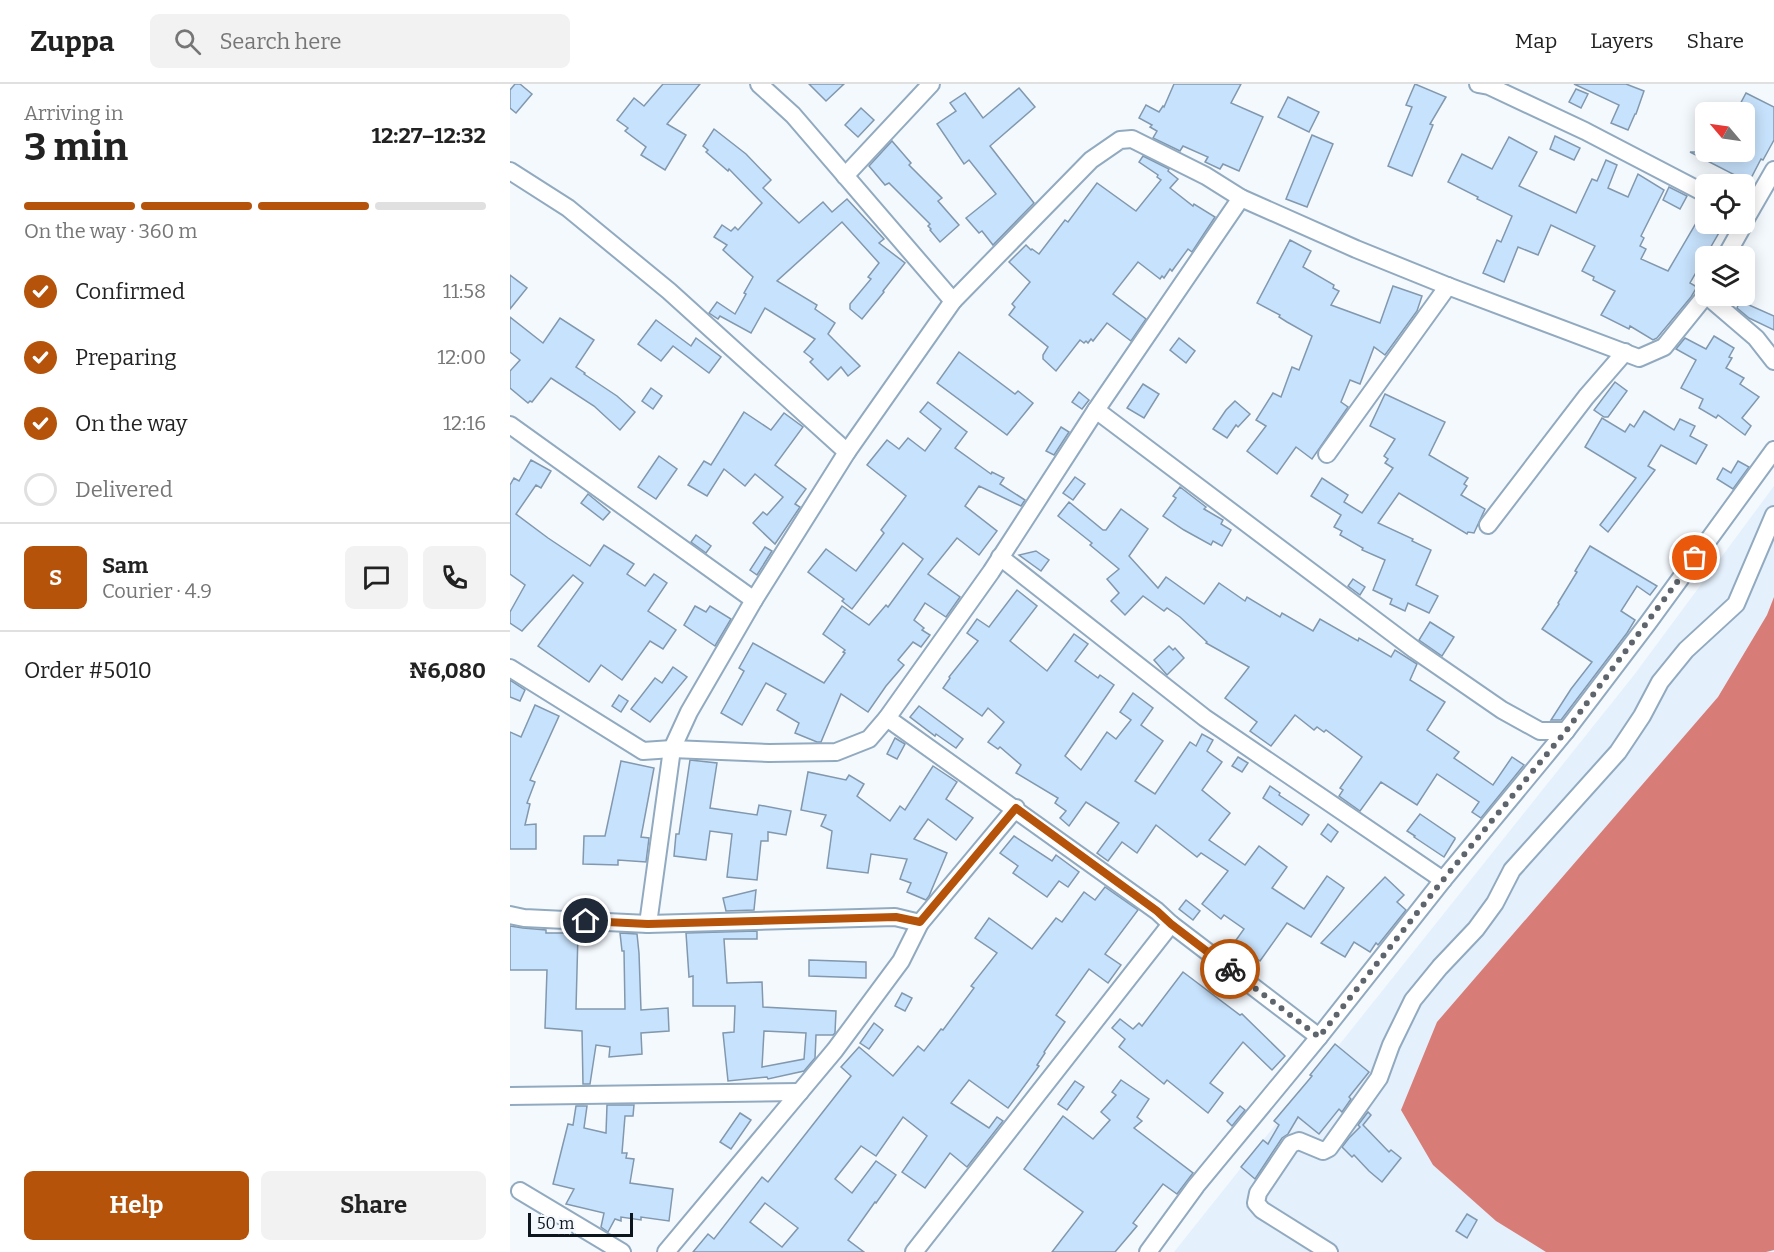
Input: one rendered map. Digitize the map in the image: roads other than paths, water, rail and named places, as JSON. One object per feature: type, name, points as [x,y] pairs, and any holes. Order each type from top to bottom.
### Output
[{"type":"street","points":[[759,84],[793,115],[953,301]]},
{"type":"street","points":[[845,176],[931,84]]},
{"type":"street","points":[[1478,84],[1489,86],[1585,131],[1695,188]]},
{"type":"street","points":[[648,924],[672,749],[688,712],[753,600],[847,452],[953,301],[1091,160],[1120,140],[1132,139],[1206,176],[1241,198],[1356,249],[1639,358],[1664,346],[1697,306]]},
{"type":"street","points":[[1755,202],[1774,170]]},
{"type":"street","points":[[510,171],[568,208],[669,291],[847,452]]},
{"type":"street","points":[[510,668],[643,751],[672,749],[769,753],[836,752],[869,739],[887,718],[1000,557],[1096,410],[1241,198]]},
{"type":"street","points":[[1327,454],[1448,286]]},
{"type":"street","points":[[1719,306],[1756,338],[1774,361]]},
{"type":"street","points":[[1488,525],[1586,397],[1625,352]]},
{"type":"street","points":[[1096,410],[1415,650],[1502,710],[1540,731],[1566,731]]},
{"type":"street","points":[[510,425],[753,600]]},
{"type":"street","points":[[1149,1252],[1196,1185],[1319,1037],[1443,880],[1566,731],[1774,450]]},
{"type":"street","points":[[1329,1252],[1262,1210],[1256,1203],[1258,1193],[1291,1144],[1299,1141],[1323,1150],[1329,1148],[1380,1078],[1391,1045],[1413,1000],[1476,929],[1495,903],[1512,870],[1618,752],[1642,716],[1660,682],[1686,650],[1736,604],[1774,515]]},
{"type":"street","points":[[1000,557],[1205,718],[1443,880]]},
{"type":"street","points":[[887,718],[1157,911],[1319,1037]]},
{"type":"street","points":[[666,1252],[835,1050],[901,961],[920,922],[1016,808]]},
{"type":"street","points":[[510,915],[524,918],[648,924],[896,917],[920,922]]},
{"type":"street","points":[[914,1252],[1171,924]]},
{"type":"street","points":[[510,1096],[800,1092]]},
{"type":"street","points":[[520,1191],[622,1252]]}]
